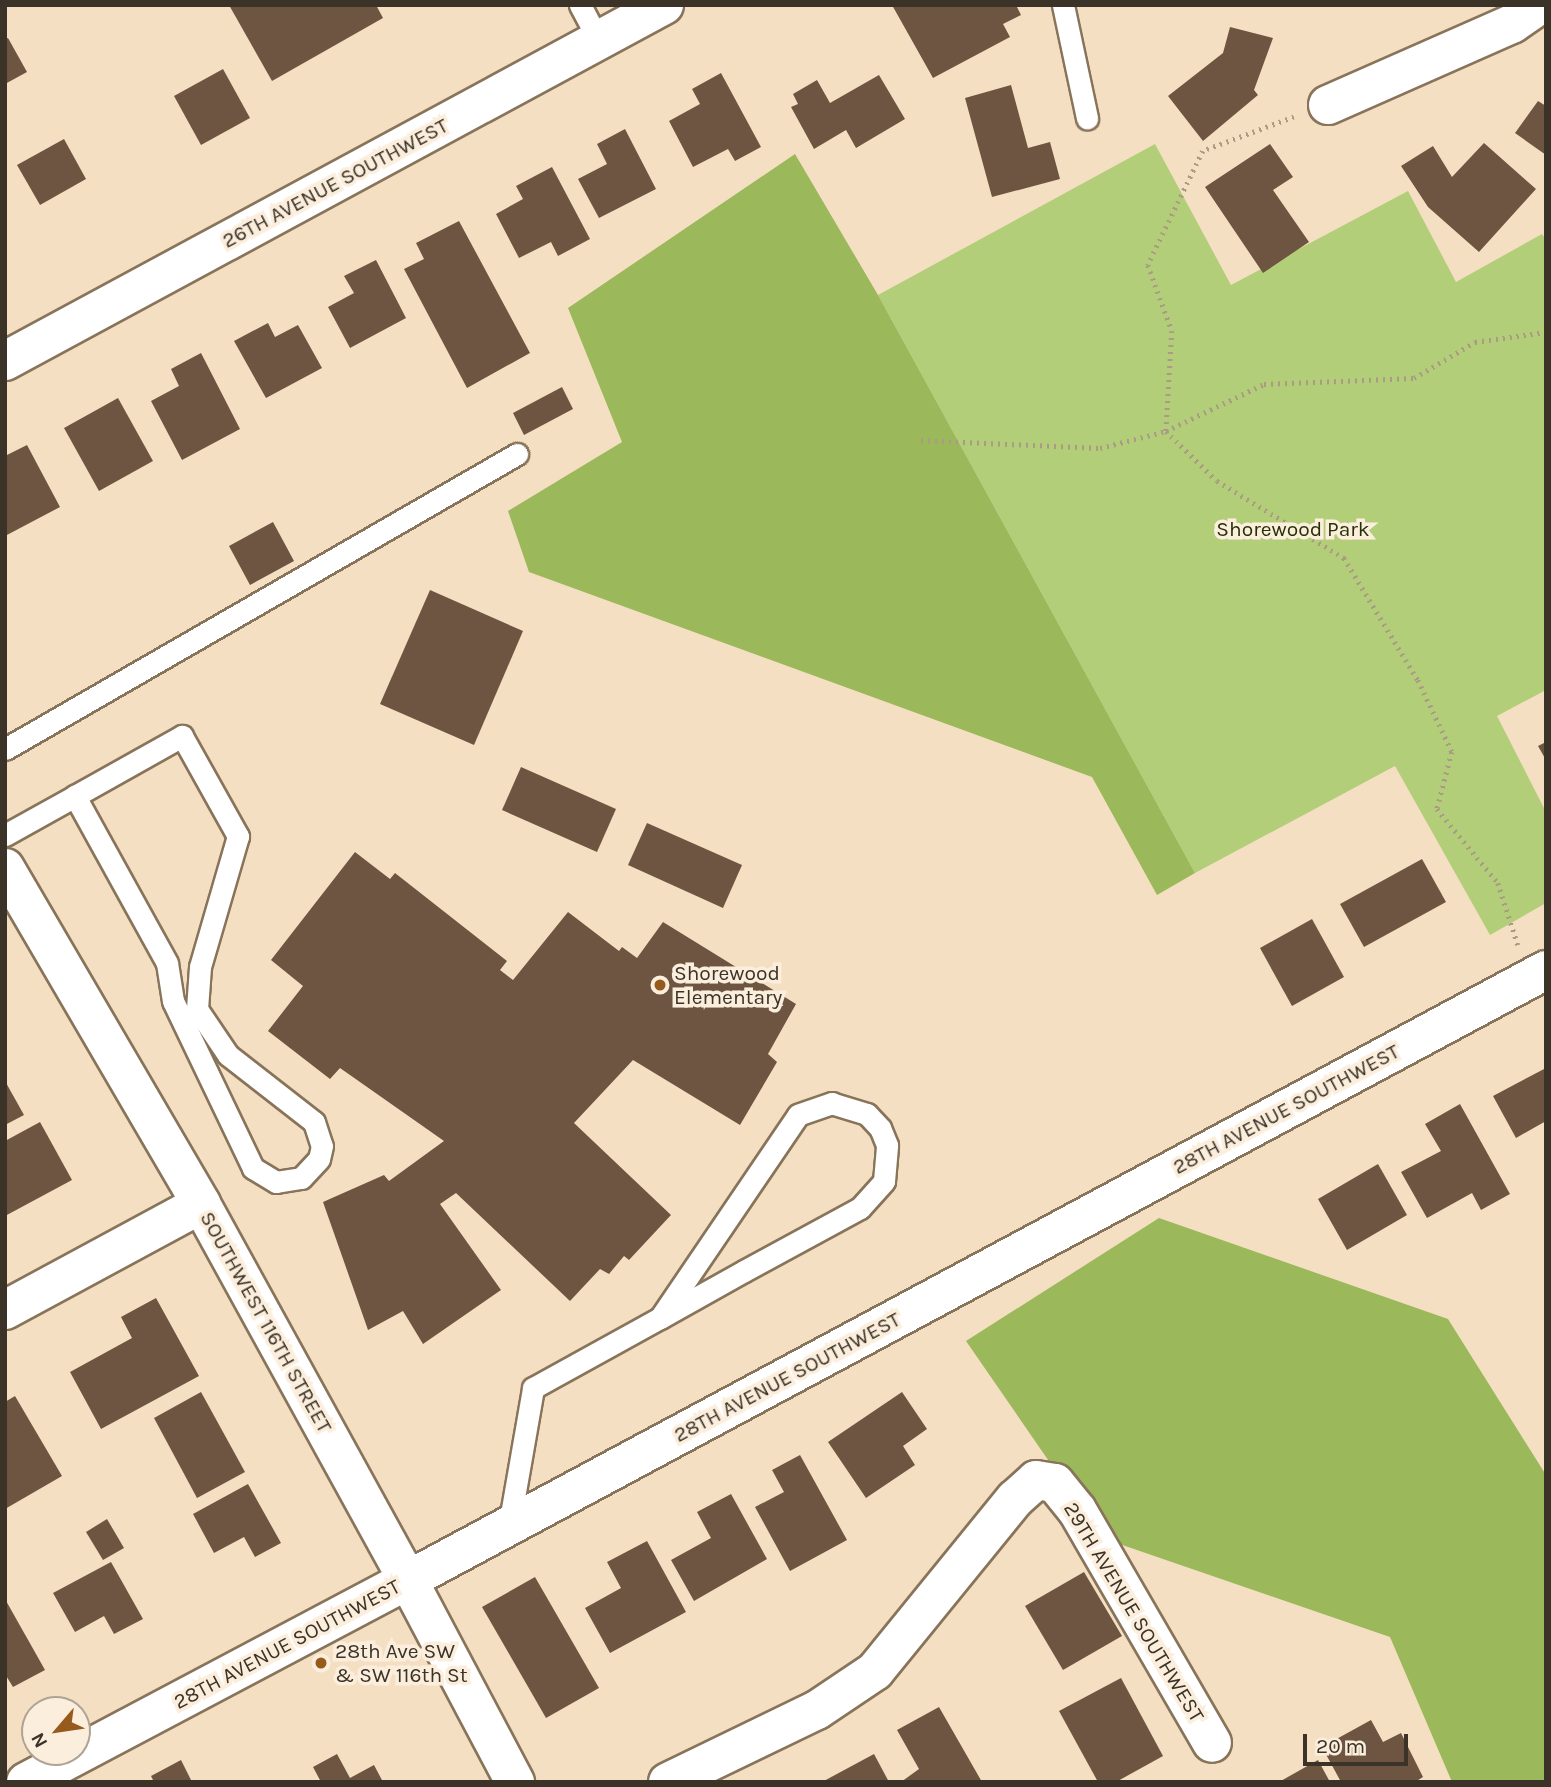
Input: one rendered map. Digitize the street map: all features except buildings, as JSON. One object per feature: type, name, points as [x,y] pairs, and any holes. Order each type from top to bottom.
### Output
[{"type":"street","name":"26TH AVENUE SOUTHWEST","points":[[5,361],[664,5]]},
{"type":"street","points":[[1328,105],[1512,24],[1539,5]]},
{"type":"street","name":"SOUTHWEST 116TH STREET","points":[[5,868],[201,1204],[408,1580],[515,1782]]},
{"type":"street","name":"28TH AVENUE SOUTHWEST","points":[[26,1782],[1537,974]]},
{"type":"street","points":[[5,1310],[201,1204]]},
{"type":"street","name":"29TH AVENUE SOUTHWEST","points":[[668,1782],[817,1710],[874,1671],[1015,1499],[1036,1480],[1055,1483],[1077,1510],[1212,1743]]},
{"type":"lane","points":[[580,5],[600,40]]},
{"type":"lane","points":[[1063,5],[1087,118]]},
{"type":"lane","points":[[5,749],[517,454]]},
{"type":"lane","points":[[5,835],[182,736],[238,836],[200,967],[197,1009],[211,1036],[229,1055],[314,1122],[320,1134],[319,1159],[301,1178],[276,1182],[253,1168],[173,1001],[167,962],[75,796]]},
{"type":"lane","points":[[167,962],[200,967]]},
{"type":"lane","points":[[509,1526],[533,1388],[660,1318],[744,1271],[874,1196],[884,1181],[887,1144],[867,1114],[832,1102],[798,1115],[660,1318]]},
{"type":"path","points":[[1328,105],[1203,151],[1149,265],[1172,331],[1166,431],[1217,481],[1344,558],[1418,680],[1452,752],[1437,809],[1498,883],[1537,974]]},
{"type":"path","points":[[920,440],[1100,448],[1166,431],[1264,384],[1414,379],[1475,342],[1546,332]]},
{"type":"green space","name":"Shorewood Park","points":[[1155,144],[1231,285],[1408,191],[1456,282],[1542,234],[1546,240],[1546,690],[1497,716],[1546,812],[1546,903],[1490,935],[1395,766],[1195,873],[878,295]]},
{"type":"green space","points":[[795,154],[878,295],[1195,873],[1157,895],[1092,777],[529,572],[508,511],[622,442],[568,308]]},
{"type":"green space","points":[[1159,1218],[1448,1319],[1546,1475],[1546,1782],[1452,1782],[1390,1637],[1102,1538],[966,1341]]},
{"type":"place","name":"Shorewood Elementary","points":[[660,985]]},
{"type":"place","name":"28th Ave SW & SW 116th St","points":[[321,1663]]}]
